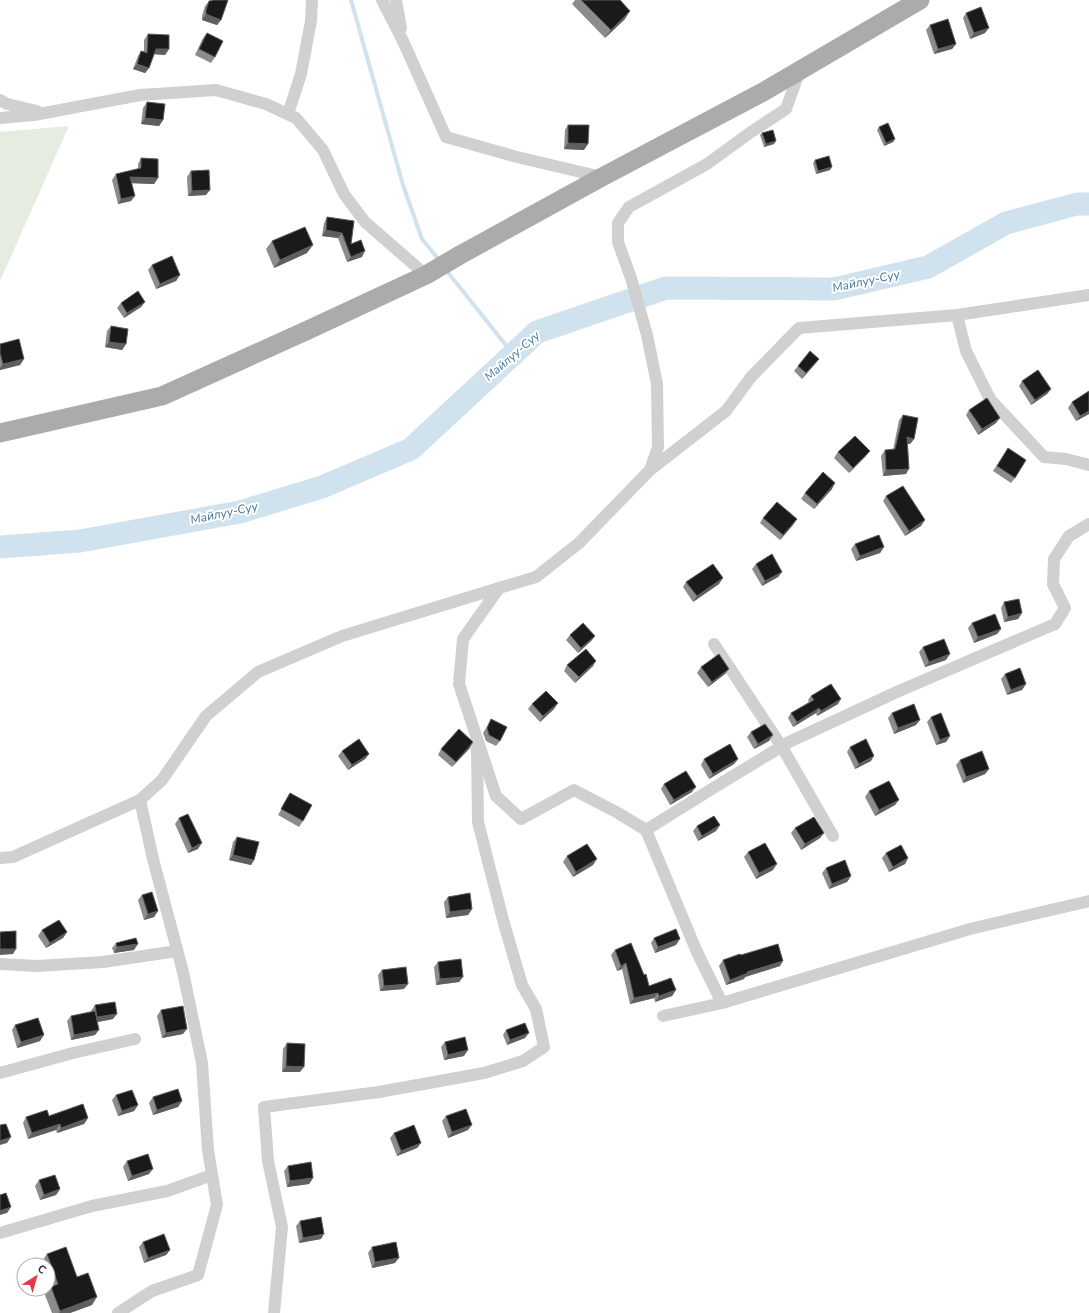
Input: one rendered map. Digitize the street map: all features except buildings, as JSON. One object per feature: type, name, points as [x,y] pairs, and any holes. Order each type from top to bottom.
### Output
[{"type":"main road","points":[[0,433],[162,396],[431,273],[460,255],[602,177],[763,92],[920,0]]},
{"type":"street","points":[[288,114],[301,74],[311,21],[312,0]]},
{"type":"street","points":[[382,0],[403,41],[446,137],[517,157],[602,177]]},
{"type":"street","points":[[396,0],[403,41]]},
{"type":"street","points":[[650,470],[658,447],[657,384],[647,336],[631,278],[618,242],[618,223],[629,207],[707,164],[786,109],[800,70]]},
{"type":"street","points":[[0,118],[44,113],[140,95],[216,90],[266,104],[296,118],[323,150],[344,194],[364,222],[431,273]]},
{"type":"street","points":[[0,100],[7,104],[44,113]]},
{"type":"street","points":[[0,858],[13,857],[140,800],[162,780],[206,716],[258,672],[342,636],[536,577],[579,543],[650,470],[726,411],[751,377],[799,328],[957,315],[1089,295]]},
{"type":"street","points":[[957,315],[966,351],[990,399],[1044,457],[1066,459],[1089,465]]},
{"type":"street","points":[[646,830],[782,747],[899,691],[1055,624],[1065,608],[1053,584],[1054,559],[1069,536],[1089,524]]},
{"type":"street","points":[[499,588],[463,639],[459,684],[496,796],[521,819],[574,790],[618,813],[646,830],[697,952],[722,1003]]},
{"type":"street","points":[[714,644],[782,747],[833,836]]},
{"type":"street","points":[[274,1313],[282,1226],[268,1161],[264,1107],[379,1092],[484,1073],[523,1061],[544,1046],[536,1009],[522,985],[503,920],[478,822],[476,736]]},
{"type":"street","points":[[118,1313],[152,1291],[198,1275],[217,1205],[208,1150],[202,1063],[183,972],[153,859],[140,800]]},
{"type":"street","points":[[663,1016],[722,1003],[970,929],[1089,901]]},
{"type":"street","points":[[0,964],[37,966],[103,962],[177,951]]},
{"type":"street","points":[[0,1073],[66,1055],[135,1039]]},
{"type":"street","points":[[0,1233],[92,1206],[167,1192],[212,1175]]},
{"type":"shaded area","points":[[69,126],[0,281],[0,132]]},
{"type":"waterway","points":[[351,0],[403,185],[422,239],[440,261]]},
{"type":"waterway","name":"Майлуу-Суу","points":[[0,547],[80,541],[240,512],[322,487],[411,449],[537,332],[666,288],[834,289],[928,267],[1006,223],[1077,204],[1089,204]]},
{"type":"waterway","points":[[446,270],[513,354]]}]
